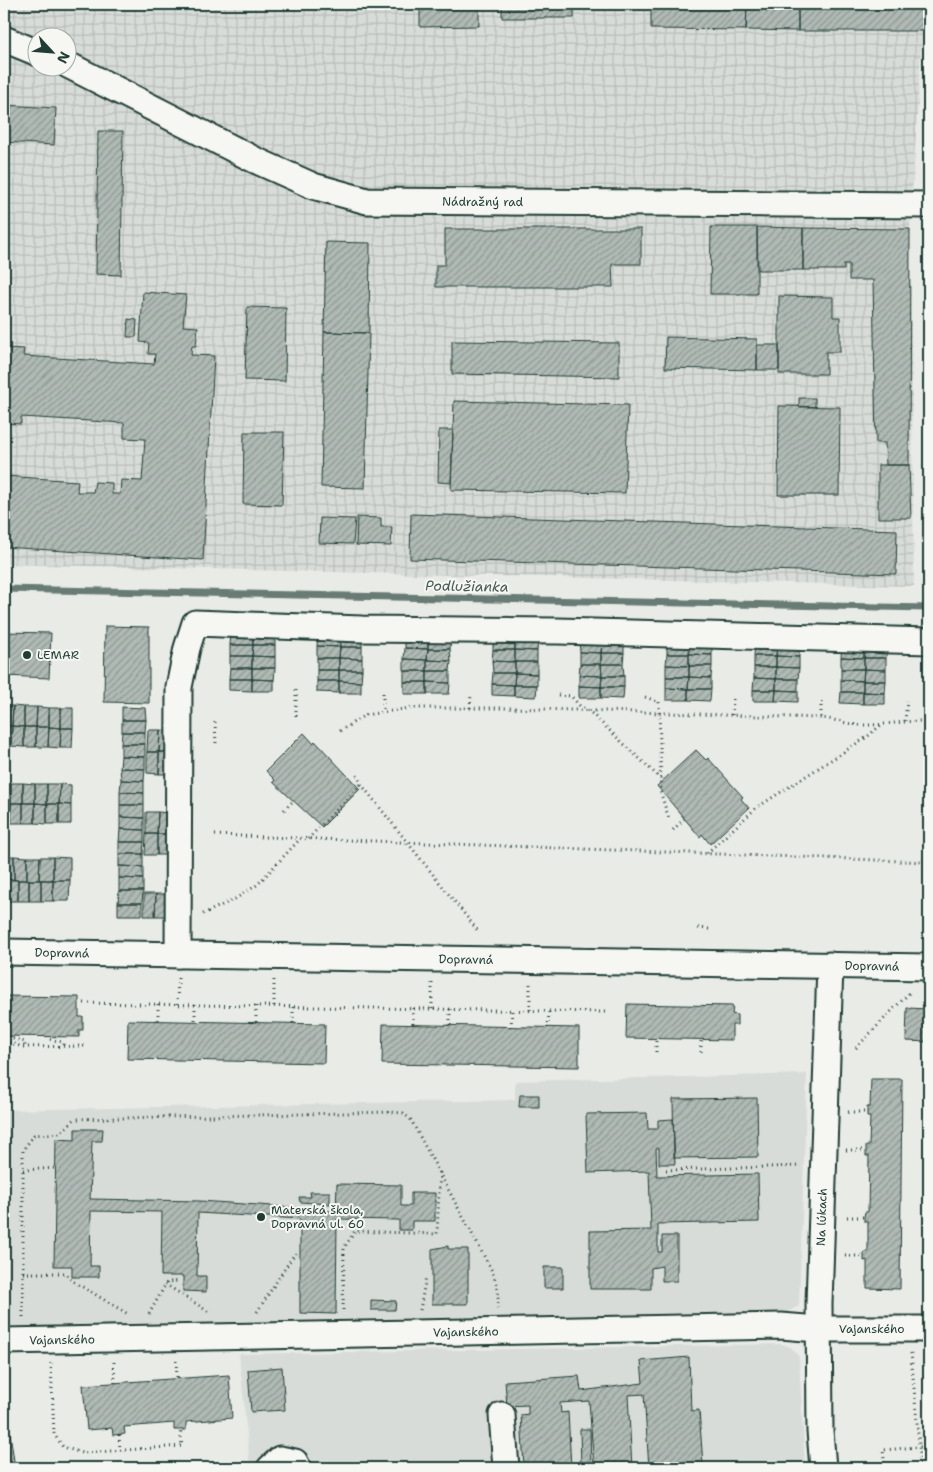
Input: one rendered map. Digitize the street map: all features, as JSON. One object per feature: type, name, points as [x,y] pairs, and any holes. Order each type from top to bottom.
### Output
[{"type":"street","points":[[4,40],[28,49]]},
{"type":"street","name":"Nádražný rad","points":[[78,69],[256,160],[313,186],[367,200],[929,205]]},
{"type":"street","points":[[178,955],[179,687],[187,648],[195,623],[362,629],[929,641]]},
{"type":"street","name":"Dopravná","points":[[4,952],[830,965],[923,976]]},
{"type":"street","name":"Na lúkach","points":[[823,1468],[820,1431],[818,1329],[830,965]]},
{"type":"street","name":"Vajanského","points":[[14,1341],[781,1326],[818,1329],[919,1330]]},
{"type":"street","points":[[502,1414],[506,1468]]},
{"type":"street","points":[[270,1468],[280,1459],[295,1462],[298,1468]]},
{"type":"path","points":[[296,690],[296,716]]},
{"type":"path","points":[[383,693],[383,712]]},
{"type":"path","points":[[470,708],[471,694]]},
{"type":"path","points":[[558,696],[571,696],[661,779]]},
{"type":"path","points":[[645,696],[659,702],[661,794],[668,819]]},
{"type":"path","points":[[732,715],[733,699]]},
{"type":"path","points":[[821,701],[821,718]]},
{"type":"path","points":[[905,721],[907,701]]},
{"type":"path","points":[[340,731],[366,715],[410,708],[821,718],[857,725],[929,721]]},
{"type":"path","points":[[214,722],[216,744]]},
{"type":"path","points":[[707,853],[756,808],[867,737],[881,724]]},
{"type":"path","points":[[357,775],[362,784],[478,931]]},
{"type":"path","points":[[308,839],[362,784]]},
{"type":"path","points":[[284,810],[293,801]]},
{"type":"path","points":[[673,830],[684,819]]},
{"type":"path","points":[[215,835],[929,862]]},
{"type":"path","points":[[178,928],[216,906],[236,899],[257,885],[300,839]]},
{"type":"path","points":[[698,928],[709,929]]},
{"type":"path","points":[[856,1048],[923,976]]},
{"type":"path","points":[[84,1003],[605,1012]]},
{"type":"path","points":[[158,1004],[158,1020]]},
{"type":"path","points":[[195,1004],[196,1021]]},
{"type":"path","points":[[256,1006],[256,1022]]},
{"type":"path","points":[[293,1023],[294,1006]]},
{"type":"path","points":[[413,1008],[413,1025]]},
{"type":"path","points":[[450,1009],[450,1026]]},
{"type":"path","points":[[511,1027],[512,1010]]},
{"type":"path","points":[[548,1028],[549,1011]]},
{"type":"path","points":[[10,1036],[10,1038],[25,1042],[26,1047]]},
{"type":"path","points":[[48,1036],[48,1038],[63,1042],[63,1046]]},
{"type":"path","points":[[656,1039],[656,1052]]},
{"type":"path","points":[[701,1039],[701,1052]]},
{"type":"path","points":[[4,1041],[26,1047],[84,1046]]},
{"type":"path","points":[[14,1341],[23,1273],[23,1150],[34,1135],[60,1132],[75,1119],[391,1112],[403,1113],[411,1120],[440,1170],[492,1271],[498,1289],[498,1332]]},
{"type":"path","points":[[857,1112],[867,1112]]},
{"type":"path","points":[[855,1150],[866,1150]]},
{"type":"path","points":[[666,1170],[824,1166]]},
{"type":"path","points":[[23,1170],[56,1168]]},
{"type":"path","points":[[343,1318],[344,1248],[355,1231],[437,1234],[440,1170]]},
{"type":"path","points":[[854,1217],[864,1216]]},
{"type":"path","points":[[252,1319],[293,1256],[300,1252]]},
{"type":"path","points":[[853,1256],[864,1256]]},
{"type":"path","points":[[23,1273],[66,1273],[71,1280],[136,1318]]},
{"type":"path","points":[[419,1316],[426,1276]]},
{"type":"path","points":[[165,1284],[180,1281]]},
{"type":"path","points":[[165,1284],[214,1315]]},
{"type":"path","points":[[148,1316],[165,1284]]},
{"type":"path","points":[[919,1330],[921,1468]]},
{"type":"path","points":[[50,1340],[54,1434],[63,1447],[82,1453],[182,1446],[180,1430]]},
{"type":"path","points":[[176,1366],[177,1378]]},
{"type":"path","points":[[114,1372],[114,1383]]},
{"type":"path","points":[[119,1434],[120,1450]]},
{"type":"path","points":[[885,1468],[883,1450],[929,1446]]},
{"type":"shaded area","points":[[4,4],[924,4],[910,229],[914,586],[4,564]]},
{"type":"shaded area","name":"Materská škola, Dopravná ul. 60","points":[[807,1074],[799,1306],[775,1318],[4,1336],[4,1110],[515,1100],[515,1081]]},
{"type":"shaded area","points":[[783,1344],[792,1348],[799,1357],[805,1468],[250,1468],[239,1354]]},
{"type":"building","points":[[420,4],[479,4],[479,26],[420,27]]},
{"type":"building","points":[[502,4],[574,4],[574,18],[502,18]]},
{"type":"building","points":[[651,4],[747,4],[746,30],[651,29]]},
{"type":"building","points":[[747,4],[798,4],[798,31],[746,30]]},
{"type":"building","points":[[798,4],[929,4],[929,31],[798,31]]},
{"type":"building","points":[[4,105],[56,108],[54,145],[4,142]]},
{"type":"building","points":[[98,131],[123,131],[121,275],[96,274]]},
{"type":"building","points":[[711,227],[757,227],[757,294],[710,294]]},
{"type":"building","points":[[757,227],[803,228],[803,270],[758,270]]},
{"type":"building","points":[[803,228],[910,229],[909,465],[886,465],[885,443],[876,443],[873,280],[849,280],[849,264],[844,264],[844,270],[803,270]]},
{"type":"building","points":[[445,229],[641,229],[641,264],[612,264],[613,287],[436,287],[436,265],[445,265]]},
{"type":"building","points":[[326,242],[370,243],[369,333],[324,332]]},
{"type":"building","points":[[143,292],[186,295],[183,326],[198,327],[196,346],[192,346],[191,355],[214,356],[203,560],[4,547],[4,476],[78,481],[77,492],[93,492],[95,482],[112,483],[112,494],[120,494],[121,480],[142,481],[145,439],[124,438],[124,423],[21,417],[21,424],[4,423],[4,355],[6,355],[6,348],[24,349],[23,356],[154,364],[155,354],[148,354],[149,343],[140,342]]},
{"type":"building","points":[[779,296],[833,297],[833,317],[840,317],[840,352],[826,352],[826,374],[779,374]]},
{"type":"building","points":[[247,307],[286,308],[285,381],[245,380]]},
{"type":"building","points":[[128,319],[137,320],[136,337],[127,337]]},
{"type":"building","points":[[324,332],[369,333],[365,488],[321,487]]},
{"type":"building","points":[[666,337],[757,339],[757,370],[665,368]]},
{"type":"building","points":[[452,341],[619,343],[619,377],[452,374]]},
{"type":"building","points":[[757,345],[779,345],[779,370],[757,370]]},
{"type":"building","points":[[799,398],[815,398],[815,407],[799,407]]},
{"type":"building","points":[[454,401],[628,405],[625,493],[451,490]]},
{"type":"building","points":[[779,406],[840,407],[839,495],[778,495]]},
{"type":"building","points":[[439,430],[453,430],[451,483],[438,482]]},
{"type":"building","points":[[244,432],[284,432],[282,505],[243,504]]},
{"type":"building","points":[[878,465],[909,465],[911,518],[878,518]]},
{"type":"building","points":[[411,514],[897,530],[896,574],[410,559]]},
{"type":"building","points":[[357,517],[381,518],[381,527],[392,527],[391,546],[356,545]]},
{"type":"building","points":[[320,518],[355,519],[353,544],[319,543]]},
{"type":"building","points":[[105,626],[149,627],[149,703],[104,702]]},
{"type":"building","name":"LEMAR","points":[[4,632],[51,633],[49,678],[4,676]]},
{"type":"building","points":[[231,633],[253,634],[253,645],[230,645]]},
{"type":"building","points":[[253,634],[275,634],[275,645],[253,645]]},
{"type":"building","points":[[318,635],[340,635],[340,647],[317,646]]},
{"type":"building","points":[[340,635],[363,636],[362,647],[340,647]]},
{"type":"building","points":[[405,637],[428,637],[428,649],[405,648]]},
{"type":"building","points":[[428,637],[451,638],[450,649],[428,649]]},
{"type":"building","points":[[493,639],[515,639],[515,650],[493,650]]},
{"type":"building","points":[[515,639],[538,640],[537,651],[515,650]]},
{"type":"building","points":[[579,641],[602,641],[601,653],[580,652]]},
{"type":"building","points":[[602,641],[624,641],[624,653],[601,653]]},
{"type":"building","points":[[667,643],[690,643],[689,654],[667,654]]},
{"type":"building","points":[[690,643],[712,644],[712,655],[689,654]]},
{"type":"building","points":[[755,644],[777,645],[776,656],[754,656]]},
{"type":"building","points":[[230,645],[253,645],[252,656],[230,656]]},
{"type":"building","points":[[253,645],[275,645],[275,657],[252,656]]},
{"type":"building","points":[[777,645],[799,645],[799,657],[776,656]]},
{"type":"building","points":[[317,646],[340,647],[339,658],[317,658]]},
{"type":"building","points":[[842,646],[864,647],[864,658],[841,657]]},
{"type":"building","points":[[340,647],[362,647],[362,659],[339,658]]},
{"type":"building","points":[[864,647],[886,647],[886,658],[864,658]]},
{"type":"building","points":[[405,648],[428,649],[427,660],[404,659]]},
{"type":"building","points":[[428,649],[450,649],[451,661],[427,660]]},
{"type":"building","points":[[493,650],[515,650],[515,662],[492,661]]},
{"type":"building","points":[[515,650],[537,651],[537,662],[515,662]]},
{"type":"building","points":[[580,652],[601,653],[601,664],[580,664]]},
{"type":"building","points":[[601,653],[624,653],[623,664],[601,664]]},
{"type":"building","points":[[667,654],[689,654],[689,666],[666,665]]},
{"type":"building","points":[[689,654],[712,655],[712,666],[689,666]]},
{"type":"building","points":[[230,656],[252,656],[252,668],[230,668]]},
{"type":"building","points":[[252,656],[275,657],[275,668],[252,668]]},
{"type":"building","points":[[754,656],[776,656],[776,667],[754,667]]},
{"type":"building","points":[[776,656],[799,657],[799,668],[776,667]]},
{"type":"building","points":[[841,657],[864,658],[864,669],[841,669]]},
{"type":"building","points":[[317,658],[339,658],[339,670],[317,670]]},
{"type":"building","points":[[339,658],[362,659],[362,670],[339,670]]},
{"type":"building","points":[[864,658],[886,658],[886,670],[864,669]]},
{"type":"building","points":[[404,659],[427,660],[427,671],[404,671]]},
{"type":"building","points":[[427,660],[451,661],[450,671],[427,671]]},
{"type":"building","points":[[492,661],[515,662],[515,673],[493,673]]},
{"type":"building","points":[[515,662],[537,662],[537,674],[515,673]]},
{"type":"building","points":[[580,664],[601,664],[602,676],[579,675]]},
{"type":"building","points":[[601,664],[623,664],[624,676],[602,676]]},
{"type":"building","points":[[666,665],[689,666],[689,677],[666,677]]},
{"type":"building","points":[[689,666],[712,666],[711,678],[689,677]]},
{"type":"building","points":[[754,667],[776,667],[776,679],[754,678]]},
{"type":"building","points":[[776,667],[799,668],[798,679],[776,679]]},
{"type":"building","points":[[230,668],[252,668],[252,679],[229,679]]},
{"type":"building","points":[[252,668],[275,668],[274,680],[252,679]]},
{"type":"building","points":[[841,669],[864,669],[863,681],[841,680]]},
{"type":"building","points":[[864,669],[886,670],[886,681],[863,681]]},
{"type":"building","points":[[317,670],[339,670],[339,681],[317,681]]},
{"type":"building","points":[[339,670],[362,670],[361,682],[339,681]]},
{"type":"building","points":[[404,671],[427,671],[427,682],[404,682]]},
{"type":"building","points":[[427,671],[450,671],[450,683],[427,682]]},
{"type":"building","points":[[493,673],[515,673],[514,685],[492,684]]},
{"type":"building","points":[[515,673],[537,674],[537,685],[514,685]]},
{"type":"building","points":[[579,675],[602,676],[601,687],[579,686]]},
{"type":"building","points":[[602,676],[624,676],[624,687],[601,687]]},
{"type":"building","points":[[666,677],[689,677],[688,689],[666,688]]},
{"type":"building","points":[[689,677],[711,678],[711,689],[688,689]]},
{"type":"building","points":[[754,678],[776,679],[776,690],[753,690]]},
{"type":"building","points":[[229,679],[252,679],[252,691],[229,690]]},
{"type":"building","points":[[252,679],[274,680],[274,691],[252,691]]},
{"type":"building","points":[[776,679],[798,679],[798,691],[776,690]]},
{"type":"building","points":[[841,680],[863,681],[863,692],[841,692]]},
{"type":"building","points":[[317,681],[339,681],[339,693],[317,692]]},
{"type":"building","points":[[339,681],[361,682],[361,693],[339,693]]},
{"type":"building","points":[[863,681],[886,681],[885,693],[863,692]]},
{"type":"building","points":[[404,682],[427,682],[427,694],[404,694]]},
{"type":"building","points":[[427,682],[450,683],[449,694],[427,694]]},
{"type":"building","points":[[492,684],[514,685],[514,696],[492,695]]},
{"type":"building","points":[[514,685],[537,685],[536,697],[514,696]]},
{"type":"building","points":[[579,686],[601,687],[601,698],[579,698]]},
{"type":"building","points":[[601,687],[624,687],[623,699],[601,698]]},
{"type":"building","points":[[666,688],[688,689],[688,700],[666,700]]},
{"type":"building","points":[[688,689],[711,689],[710,701],[688,700]]},
{"type":"building","points":[[753,690],[776,690],[775,701],[753,701]]},
{"type":"building","points":[[776,690],[798,691],[798,702],[775,701]]},
{"type":"building","points":[[841,692],[863,692],[863,704],[840,703]]},
{"type":"building","points":[[863,692],[885,693],[885,704],[863,704]]},
{"type":"building","points":[[4,706],[13,706],[12,726],[4,726]]},
{"type":"building","points":[[13,706],[24,707],[24,727],[12,726]]},
{"type":"building","points":[[24,707],[37,707],[36,727],[24,727]]},
{"type":"building","points":[[37,707],[49,708],[49,727],[36,727]]},
{"type":"building","points":[[122,707],[145,708],[146,720],[122,720]]},
{"type":"building","points":[[49,708],[61,708],[61,728],[49,727]]},
{"type":"building","points":[[61,708],[73,708],[73,728],[61,728]]},
{"type":"building","points":[[122,720],[146,720],[145,732],[122,732]]},
{"type":"building","points":[[4,726],[12,726],[11,746],[4,746]]},
{"type":"building","points":[[12,726],[24,727],[24,747],[11,746]]},
{"type":"building","points":[[24,727],[36,727],[36,747],[24,747]]},
{"type":"building","points":[[36,727],[49,727],[48,747],[36,747]]},
{"type":"building","points":[[49,727],[61,728],[60,748],[48,747]]},
{"type":"building","points":[[61,728],[73,728],[72,748],[60,748]]},
{"type":"building","points":[[148,730],[160,730],[159,752],[147,752]]},
{"type":"building","points":[[160,730],[171,731],[170,752],[159,752]]},
{"type":"building","points":[[122,732],[145,732],[145,744],[121,744]]},
{"type":"building","points":[[304,733],[313,743],[315,741],[360,789],[322,827],[273,782],[275,780],[266,771]]},
{"type":"building","points":[[121,744],[145,744],[145,757],[121,756]]},
{"type":"building","points":[[696,750],[706,760],[708,758],[743,797],[741,799],[749,808],[710,844],[702,834],[700,837],[657,786]]},
{"type":"building","points":[[147,752],[159,752],[159,774],[147,773]]},
{"type":"building","points":[[159,752],[170,752],[170,774],[159,774]]},
{"type":"building","points":[[121,756],[145,757],[145,769],[120,768]]},
{"type":"building","points":[[120,768],[145,769],[144,781],[121,780]]},
{"type":"building","points":[[121,780],[144,781],[144,793],[120,792]]},
{"type":"building","points":[[4,783],[11,783],[11,803],[4,803]]},
{"type":"building","points":[[11,783],[23,783],[23,803],[11,803]]},
{"type":"building","points":[[23,783],[35,784],[35,803],[23,803]]},
{"type":"building","points":[[35,784],[47,784],[47,804],[35,803]]},
{"type":"building","points":[[47,784],[60,784],[59,804],[47,804]]},
{"type":"building","points":[[60,784],[71,785],[71,805],[59,804]]},
{"type":"building","points":[[120,792],[144,793],[144,805],[120,805]]},
{"type":"building","points":[[4,803],[11,803],[11,823],[4,823]]},
{"type":"building","points":[[11,803],[23,803],[23,823],[11,823]]},
{"type":"building","points":[[23,803],[35,803],[35,823],[23,823]]},
{"type":"building","points":[[35,803],[47,804],[47,824],[35,823]]},
{"type":"building","points":[[47,804],[59,804],[59,824],[47,824]]},
{"type":"building","points":[[59,804],[71,805],[71,824],[59,824]]},
{"type":"building","points":[[120,805],[144,805],[144,818],[120,817]]},
{"type":"building","points":[[146,812],[158,812],[157,834],[146,834]]},
{"type":"building","points":[[158,812],[169,813],[169,834],[157,834]]},
{"type":"building","points":[[120,817],[144,818],[144,830],[120,829]]},
{"type":"building","points":[[120,829],[144,830],[144,842],[119,842]]},
{"type":"building","points":[[146,834],[157,834],[157,855],[145,855]]},
{"type":"building","points":[[157,834],[169,834],[168,855],[157,855]]},
{"type":"building","points":[[119,842],[144,842],[143,854],[119,854]]},
{"type":"building","points":[[119,854],[143,854],[143,867],[119,866]]},
{"type":"building","points":[[4,856],[14,856],[14,880],[4,879]]},
{"type":"building","points":[[14,856],[27,857],[27,880],[14,880]]},
{"type":"building","points":[[27,857],[40,857],[39,880],[27,880]]},
{"type":"building","points":[[40,857],[53,857],[53,880],[39,880]]},
{"type":"building","points":[[53,857],[70,858],[70,880],[53,880]]},
{"type":"building","points":[[119,866],[143,867],[143,879],[119,878]]},
{"type":"building","points":[[119,878],[143,879],[143,891],[119,891]]},
{"type":"building","points":[[6,879],[18,880],[18,901],[5,901]]},
{"type":"building","points":[[18,880],[29,880],[29,901],[18,901]]},
{"type":"building","points":[[29,880],[41,880],[41,901],[29,901]]},
{"type":"building","points":[[41,880],[53,880],[53,901],[41,901]]},
{"type":"building","points":[[53,880],[70,880],[69,901],[53,901]]},
{"type":"building","points":[[119,891],[143,891],[142,903],[118,903]]},
{"type":"building","points":[[144,894],[156,894],[155,916],[144,916]]},
{"type":"building","points":[[156,894],[167,894],[167,916],[155,916]]},
{"type":"building","points":[[118,903],[142,903],[142,915],[118,915]]},
{"type":"building","points":[[4,996],[79,997],[79,1017],[83,1017],[83,1030],[79,1030],[79,1037],[4,1036]]},
{"type":"building","points":[[627,1004],[733,1006],[732,1014],[737,1015],[737,1025],[732,1025],[732,1040],[626,1038]]},
{"type":"building","points":[[907,1008],[929,1009],[929,1042],[906,1041]]},
{"type":"building","points":[[128,1020],[325,1024],[324,1063],[127,1059]]},
{"type":"building","points":[[383,1024],[579,1028],[579,1067],[382,1064]]},
{"type":"building","points":[[871,1079],[902,1079],[900,1289],[867,1288],[867,1260],[864,1261],[864,1252],[868,1252],[868,1221],[864,1221],[864,1217],[865,1212],[868,1212],[869,1156],[866,1156],[866,1146],[869,1146],[870,1117],[867,1117],[867,1107],[870,1107]]},
{"type":"building","points":[[520,1095],[539,1095],[539,1107],[519,1107]]},
{"type":"building","points":[[757,1098],[758,1157],[674,1158],[673,1099]]},
{"type":"building","points":[[647,1113],[648,1129],[658,1129],[658,1120],[673,1119],[675,1164],[659,1164],[659,1148],[656,1148],[657,1176],[758,1174],[759,1222],[658,1224],[658,1252],[662,1252],[662,1236],[677,1236],[677,1281],[662,1281],[662,1266],[651,1268],[651,1289],[590,1289],[590,1231],[651,1230],[649,1171],[588,1173],[586,1114]]},
{"type":"building","points":[[75,1129],[103,1129],[102,1141],[92,1141],[90,1199],[200,1201],[302,1208],[301,1211],[336,1211],[337,1184],[401,1185],[401,1206],[411,1206],[411,1193],[435,1193],[435,1221],[412,1221],[412,1230],[399,1230],[399,1220],[337,1219],[336,1314],[300,1313],[300,1219],[198,1213],[197,1276],[206,1276],[206,1292],[183,1291],[183,1276],[161,1276],[162,1212],[91,1211],[90,1266],[99,1266],[99,1277],[72,1277],[72,1266],[54,1266],[56,1139],[75,1140]]},
{"type":"building","points":[[310,1192],[330,1192],[330,1204],[300,1202],[299,1197],[311,1197]]},
{"type":"building","points":[[448,1246],[448,1249],[468,1249],[468,1304],[432,1304],[432,1249]]},
{"type":"building","points":[[544,1267],[563,1267],[563,1288],[544,1288]]},
{"type":"building","points":[[371,1300],[396,1301],[395,1310],[371,1310]]},
{"type":"building","points":[[689,1357],[691,1411],[699,1410],[703,1465],[695,1466],[695,1468],[649,1468],[644,1394],[628,1395],[632,1468],[594,1468],[589,1401],[560,1403],[561,1413],[568,1412],[571,1468],[524,1468],[521,1415],[528,1414],[528,1405],[507,1406],[505,1381],[579,1376],[581,1391],[643,1383],[641,1361]]},
{"type":"building","points":[[282,1367],[285,1410],[251,1412],[248,1370]]},
{"type":"building","points":[[229,1375],[232,1418],[186,1422],[186,1430],[174,1430],[174,1423],[124,1427],[125,1434],[113,1435],[112,1428],[87,1430],[83,1385]]},
{"type":"building","points":[[5,1398],[15,1468],[4,1468]]},
{"type":"building","points":[[580,1429],[590,1429],[591,1468],[581,1468]]},
{"type":"waterway","name":"Podlužianka","points":[[4,589],[929,608]]},
{"type":"place","name":"LEMAR","points":[[27,655]]},
{"type":"place","name":"Materská škola, Dopravná ul. 60","points":[[261,1217]]}]
